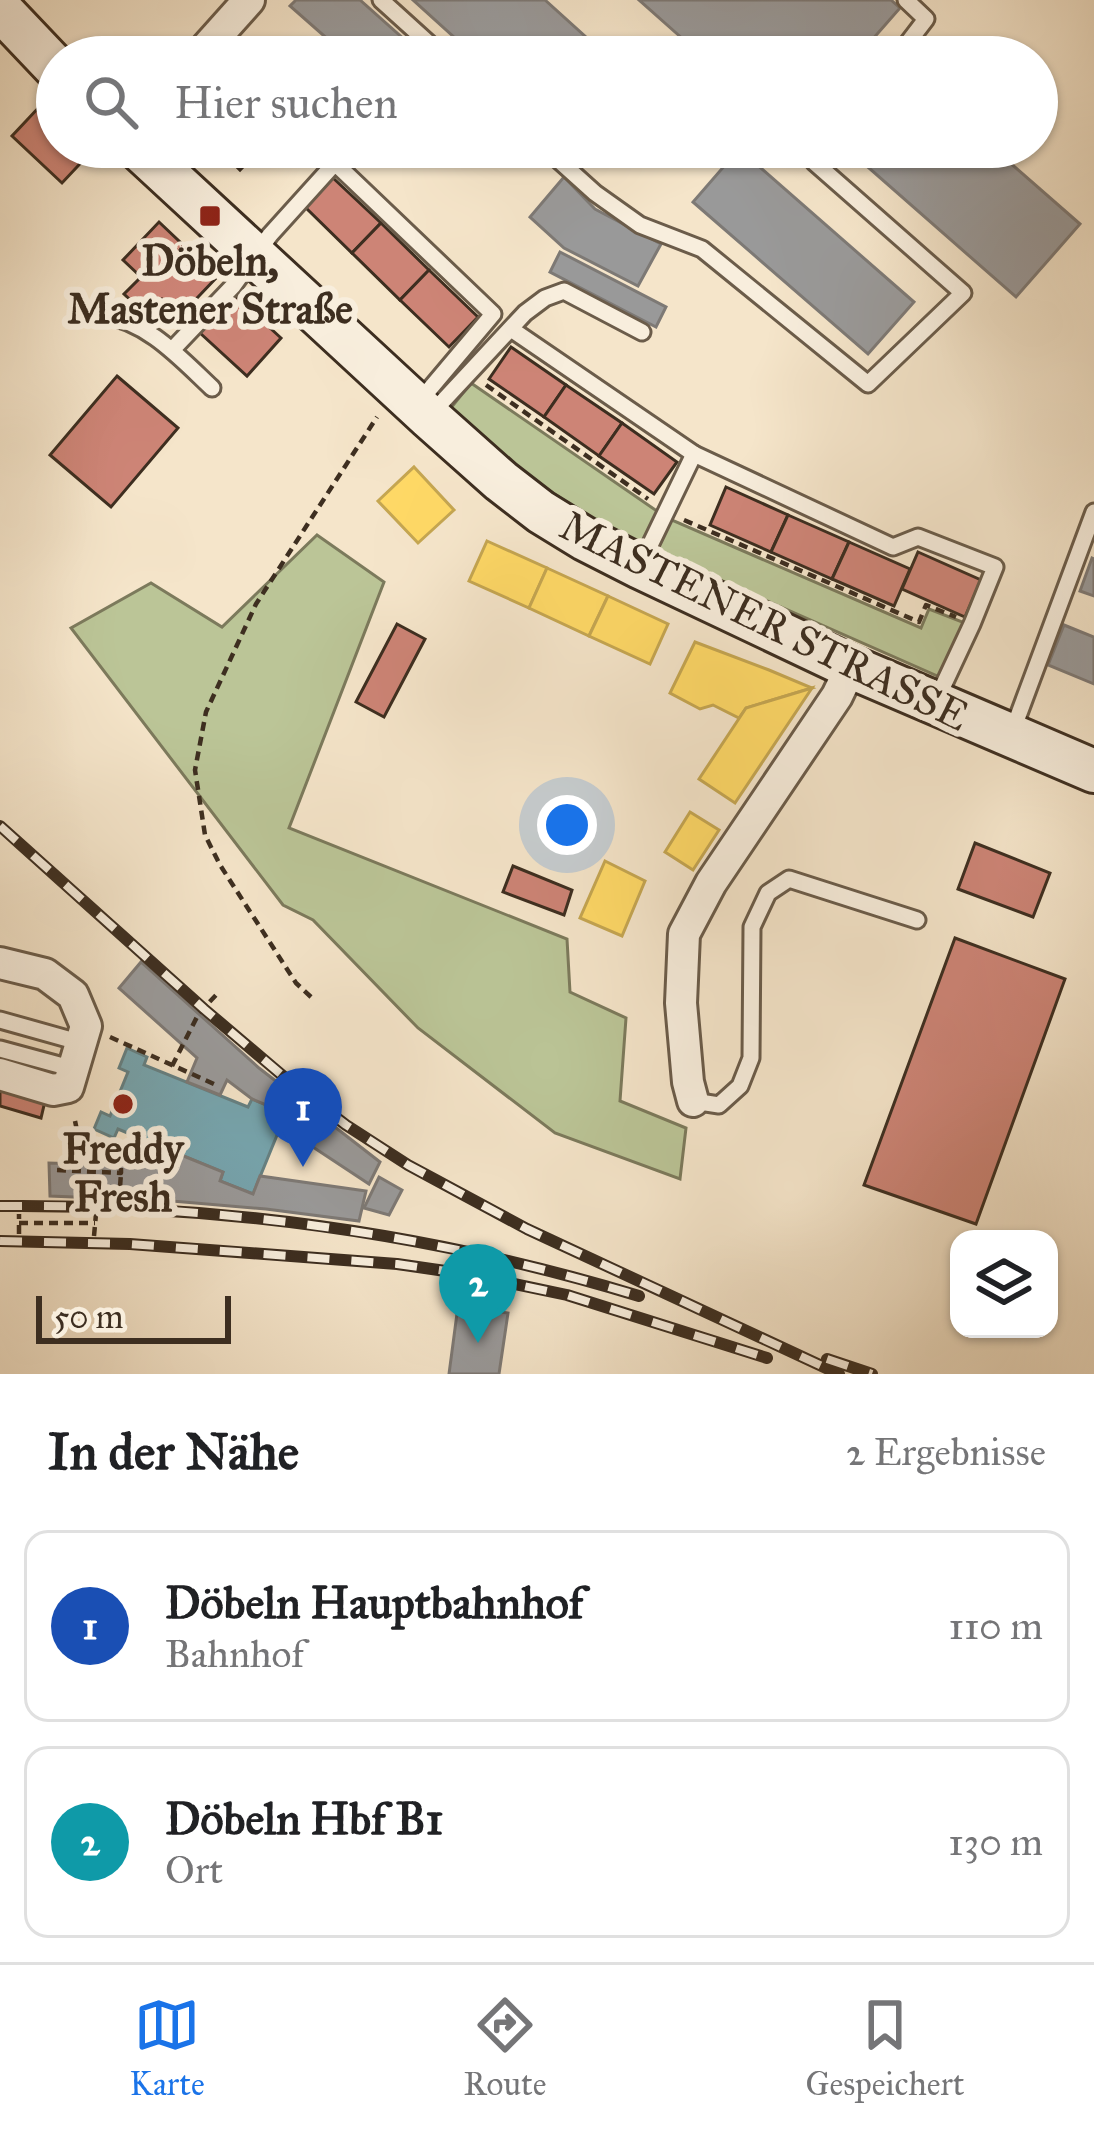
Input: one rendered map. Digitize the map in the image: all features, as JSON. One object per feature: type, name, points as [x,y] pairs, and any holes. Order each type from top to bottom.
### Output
[{"type":"main road","points":[[0,9],[36,47]]},
{"type":"main road","name":"MASTENER STRASSE","points":[[160,168],[415,404],[541,512],[640,567],[851,668],[1094,771]]},
{"type":"street","points":[[217,36],[250,0]]},
{"type":"street","points":[[693,1101],[681,1003],[684,934],[711,883],[837,697],[851,668]]},
{"type":"street","points":[[0,963],[45,974],[73,995],[78,1056],[53,1090],[0,1074]]},
{"type":"lane","points":[[381,0],[421,36]]},
{"type":"lane","points":[[905,0],[926,19],[913,36]]},
{"type":"lane","points":[[172,350],[233,286],[331,168]]},
{"type":"lane","points":[[340,168],[493,314],[415,404]]},
{"type":"lane","points":[[567,168],[640,225],[702,249],[868,384],[963,292],[820,168]]},
{"type":"lane","points":[[415,404],[470,373],[525,313],[564,291],[642,332]]},
{"type":"lane","points":[[101,314],[124,318],[149,331],[212,388]]},
{"type":"lane","points":[[511,329],[694,454],[893,547],[918,537],[994,567],[935,704]]},
{"type":"lane","points":[[640,567],[694,454]]},
{"type":"lane","points":[[1010,737],[1094,512]]},
{"type":"lane","points":[[693,1101],[719,1105],[740,1086],[751,1058],[752,927],[768,893],[789,880],[917,920]]},
{"type":"lane","points":[[0,1020],[78,1056]]},
{"type":"lane","points":[[0,1049],[78,1056]]},
{"type":"path","points":[[470,373],[666,512],[919,622],[926,605],[972,623]]},
{"type":"path","points":[[311,997],[296,982],[220,865],[205,835],[195,770],[206,712],[256,604],[382,410],[415,404]]},
{"type":"path","points":[[172,1066],[200,1013],[216,995]]},
{"type":"path","points":[[119,1201],[122,1162],[80,1145],[78,1056],[172,1066],[214,1084]]},
{"type":"path","points":[[57,1170],[121,1173]]},
{"type":"path","points":[[19,1214],[19,1234]]},
{"type":"path","points":[[94,1236],[96,1214]]},
{"type":"path","points":[[19,1223],[95,1223]]},
{"type":"green space","points":[[471,383],[667,518],[921,628],[929,609],[965,623],[942,678],[643,546],[583,513],[501,456],[450,409]]},
{"type":"green space","points":[[317,535],[384,582],[289,828],[567,939],[570,992],[626,1018],[620,1101],[686,1128],[680,1179],[555,1133],[418,1028],[313,920],[283,905],[71,628],[151,583],[222,627]]},
{"type":"building: Wohnen","points":[[414,467],[454,510],[418,543],[378,501]]},
{"type":"building: Wohnen","points":[[487,541],[547,568],[529,608],[469,581]]},
{"type":"building: Wohnen","points":[[547,568],[608,596],[589,636],[529,608]]},
{"type":"building: Wohnen","points":[[608,596],[668,624],[650,664],[589,636]]},
{"type":"building: Wohnen","points":[[695,642],[812,688],[746,708],[739,718],[713,705],[700,709],[670,693]]},
{"type":"building: Wohnen","points":[[812,688],[735,803],[699,779],[746,708]]},
{"type":"building: Wohnen","points":[[690,812],[719,830],[693,870],[665,852]]},
{"type":"building: Wohnen","points":[[605,861],[645,881],[622,936],[580,918]]},
{"type":"building: Öffentlich","points":[[127,1048],[147,1057],[144,1065],[248,1107],[252,1099],[286,1113],[253,1194],[220,1181],[223,1172],[118,1129],[114,1138],[94,1129],[101,1112],[110,1116],[128,1072],[119,1068]]},
{"type":"building: Industrie","points":[[296,0],[360,0],[400,36],[324,36],[290,6]]},
{"type":"building: Industrie","points":[[413,0],[545,0],[585,36],[453,36]]},
{"type":"building: Industrie","points":[[639,0],[891,0],[900,8],[875,36],[680,36]]},
{"type":"building: Industrie","points":[[723,168],[761,168],[914,302],[868,354],[693,202]]},
{"type":"building: Industrie","points":[[869,168],[1016,168],[1080,224],[1016,297]]},
{"type":"building: Industrie","points":[[564,177],[595,209],[661,244],[638,286],[564,248],[530,217]]},
{"type":"building: Industrie","points":[[560,252],[666,307],[656,327],[550,272]]},
{"type":"building: Industrie","points":[[1094,559],[1094,596],[1080,591]]},
{"type":"building: Industrie","points":[[1064,625],[1094,637],[1094,684],[1048,665]]},
{"type":"building: Industrie","points":[[141,962],[259,1068],[380,1162],[369,1184],[281,1126],[286,1113],[252,1099],[227,1080],[220,1095],[187,1082],[197,1058],[119,988]]},
{"type":"building: Industrie","points":[[159,1146],[223,1172],[220,1181],[253,1194],[260,1176],[366,1191],[359,1221],[172,1201],[50,1196],[49,1163],[152,1166]]},
{"type":"building: Industrie","points":[[379,1177],[402,1190],[389,1215],[364,1208]]},
{"type":"building: Industrie","points":[[458,1306],[508,1313],[499,1374],[449,1374]]},
{"type":"building: Sonstige","points":[[36,110],[36,159],[12,136]]},
{"type":"building: Sonstige","points":[[46,168],[76,168],[62,183]]},
{"type":"building: Sonstige","points":[[332,177],[381,223],[352,253],[304,206]]},
{"type":"building: Sonstige","points":[[159,222],[217,277],[180,316],[162,299],[146,315],[124,294],[141,277],[123,260]]},
{"type":"building: Sonstige","points":[[381,223],[429,270],[400,300],[352,253]]},
{"type":"building: Sonstige","points":[[429,270],[478,317],[449,347],[400,300]]},
{"type":"building: Sonstige","points":[[234,295],[281,338],[247,376],[200,333]]},
{"type":"building: Sonstige","points":[[511,347],[566,385],[544,417],[489,379]]},
{"type":"building: Sonstige","points":[[117,376],[178,428],[111,507],[50,455]]},
{"type":"building: Sonstige","points":[[566,385],[622,423],[599,456],[544,417]]},
{"type":"building: Sonstige","points":[[622,423],[677,462],[654,494],[599,456]]},
{"type":"building: Sonstige","points":[[726,487],[788,515],[771,552],[710,525]]},
{"type":"building: Sonstige","points":[[788,515],[849,542],[832,579],[771,552]]},
{"type":"building: Sonstige","points":[[849,542],[910,569],[894,606],[832,579]]},
{"type":"building: Sonstige","points":[[918,552],[981,580],[965,617],[902,589]]},
{"type":"building: Sonstige","points":[[397,624],[425,639],[384,717],[356,702]]},
{"type":"building: Sonstige","points":[[975,843],[1050,873],[1033,917],[958,889]]},
{"type":"building: Sonstige","points":[[513,866],[572,890],[564,915],[503,892]]},
{"type":"building: Sonstige","points":[[955,938],[1065,979],[976,1224],[864,1185]]},
{"type":"building: Sonstige","points":[[0,1089],[45,1101],[41,1118],[0,1106]]},
{"type":"railway","points":[[0,826],[204,1009],[346,1125],[408,1165],[527,1229],[839,1374]]},
{"type":"railway","points":[[0,1206],[162,1210],[323,1227],[482,1255],[639,1296]]},
{"type":"railway","points":[[0,1241],[130,1244],[397,1264],[466,1274],[567,1295],[767,1358]]},
{"type":"railway","points":[[827,1359],[872,1374]]},
{"type":"place","name":"Döbeln, Mastener Straße","points":[[210,216]]},
{"type":"place","name":"Freddy Fresh","points":[[123,1104]]},
{"type":"place","name":"Döbeln Hauptbahnhof","points":[[303,1167]]},
{"type":"place","name":"Döbeln Hbf B1","points":[[478,1343]]}]
